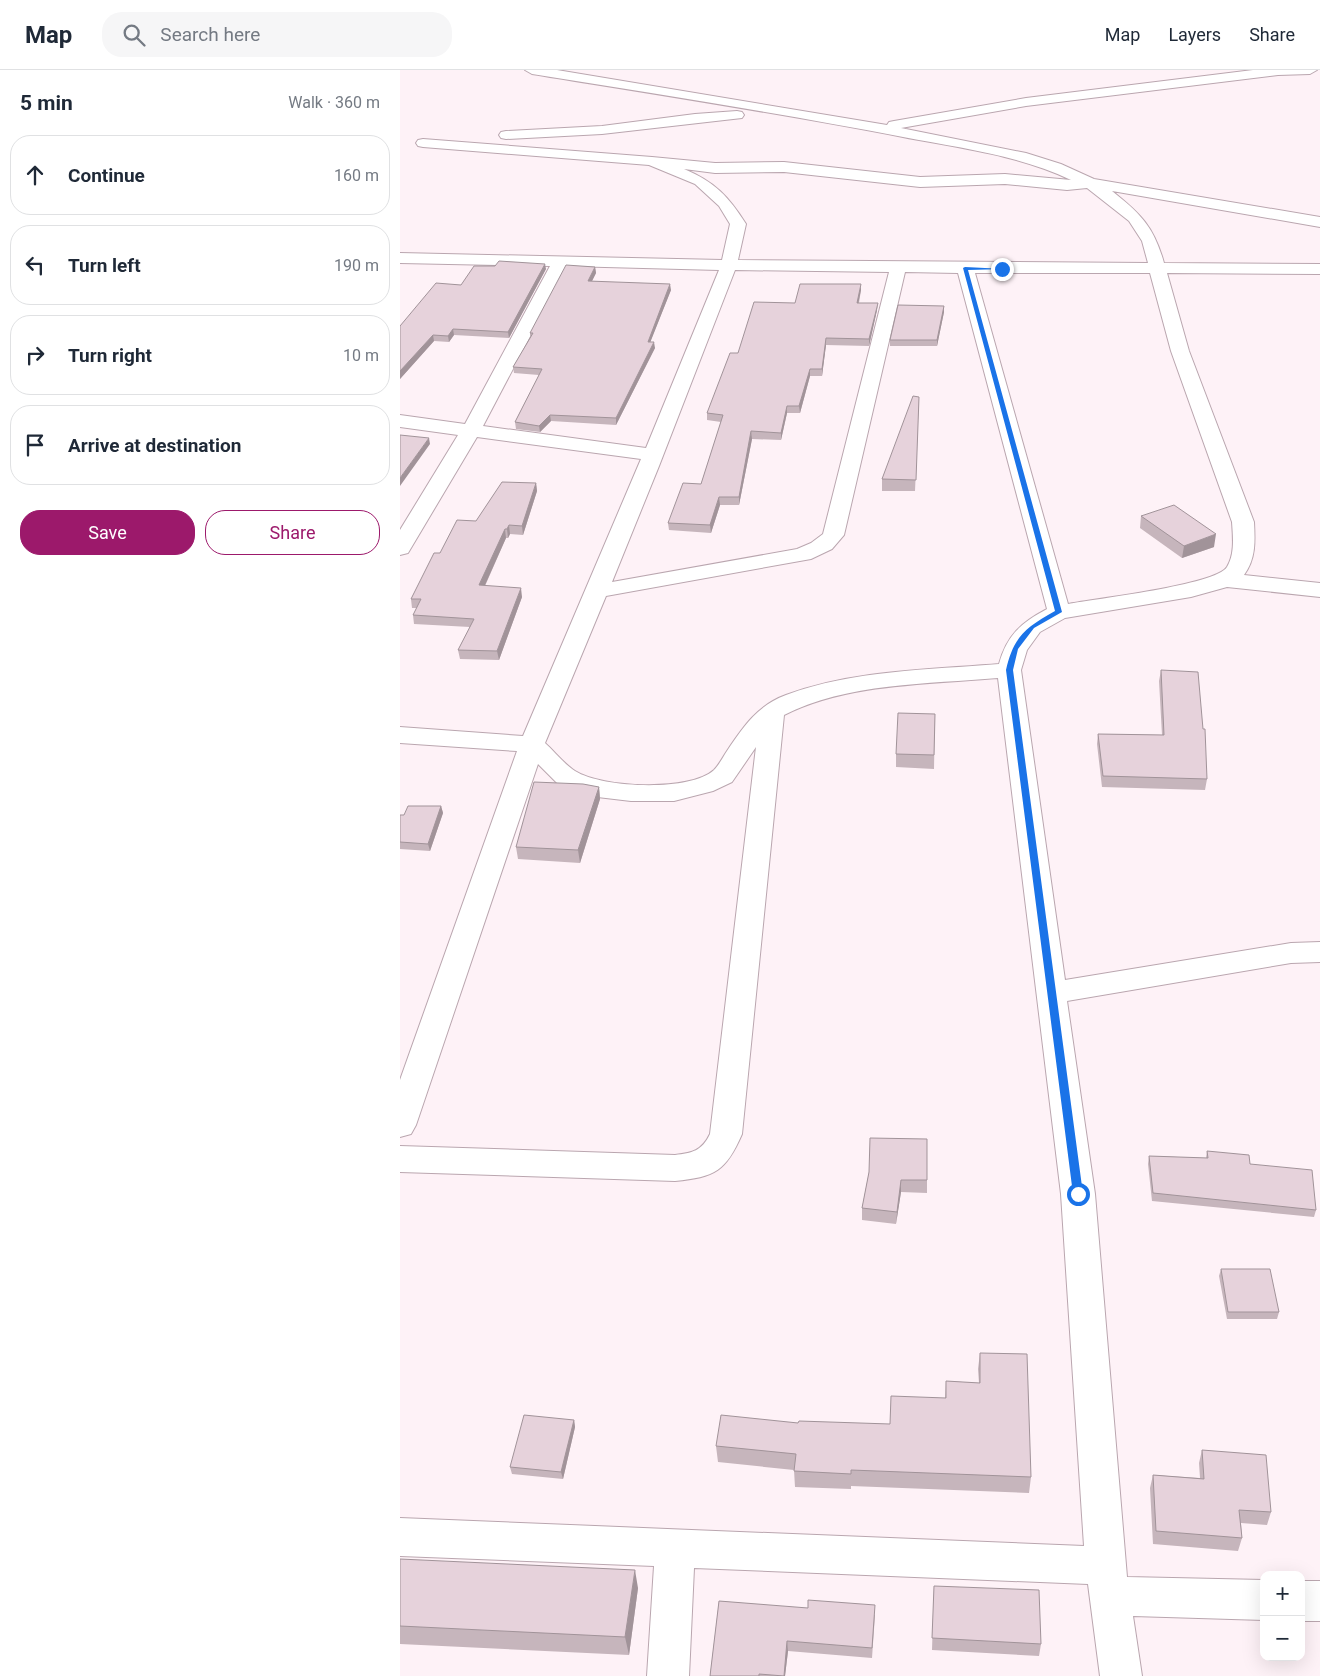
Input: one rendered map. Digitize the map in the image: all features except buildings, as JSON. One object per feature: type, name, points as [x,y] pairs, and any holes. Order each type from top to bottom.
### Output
[{"type":"street","points":[[532,70],[838,120],[1020,156],[1056,167],[1090,183],[1136,218],[1150,241],[1180,351],[1243,522],[1244,549],[1237,570],[1226,580]]},
{"type":"street","points":[[565,75],[588,70]]},
{"type":"street","points":[[876,128],[1026,102],[1278,71],[1310,70]]},
{"type":"street","points":[[838,120],[731,115],[602,130],[415,143],[652,161],[715,168],[784,167],[920,182],[1005,179],[1067,186],[1090,183],[1320,222]]},
{"type":"street","points":[[400,1125],[532,744],[653,455],[729,265],[738,224],[725,203],[700,181],[652,161]]},
{"type":"street","points":[[400,258],[898,268],[1320,270]]},
{"type":"street","points":[[400,548],[471,430],[561,262]]},
{"type":"street","points":[[596,591],[790,557],[824,546],[833,535],[898,268]]},
{"type":"street","points":[[965,268],[1059,612]]},
{"type":"street","points":[[400,421],[653,455]]},
{"type":"street","points":[[1121,1676],[1107,1581],[1078,1194],[1009,670],[1015,649],[1032,627],[1059,612],[1191,590],[1226,580],[1320,590]]},
{"type":"street","points":[[400,735],[532,744],[566,777],[598,790],[630,793],[674,793],[704,785],[723,776],[756,727],[772,712],[794,700],[855,684],[1009,670]]},
{"type":"street","points":[[400,1159],[675,1168],[693,1166],[710,1160],[720,1148],[726,1134],[772,712]]},
{"type":"street","points":[[1051,994],[1212,965],[1291,953],[1320,952]]},
{"type":"street","points":[[400,1537],[675,1548],[1107,1581],[1260,1600]]},
{"type":"street","points":[[668,1676],[675,1548]]},
{"type":"street","points":[[1305,1601],[1320,1601]]},
{"type":"route","points":[[1002,269],[965,268],[1059,612],[1032,627],[1015,649],[1009,670],[1078,1194]]}]
